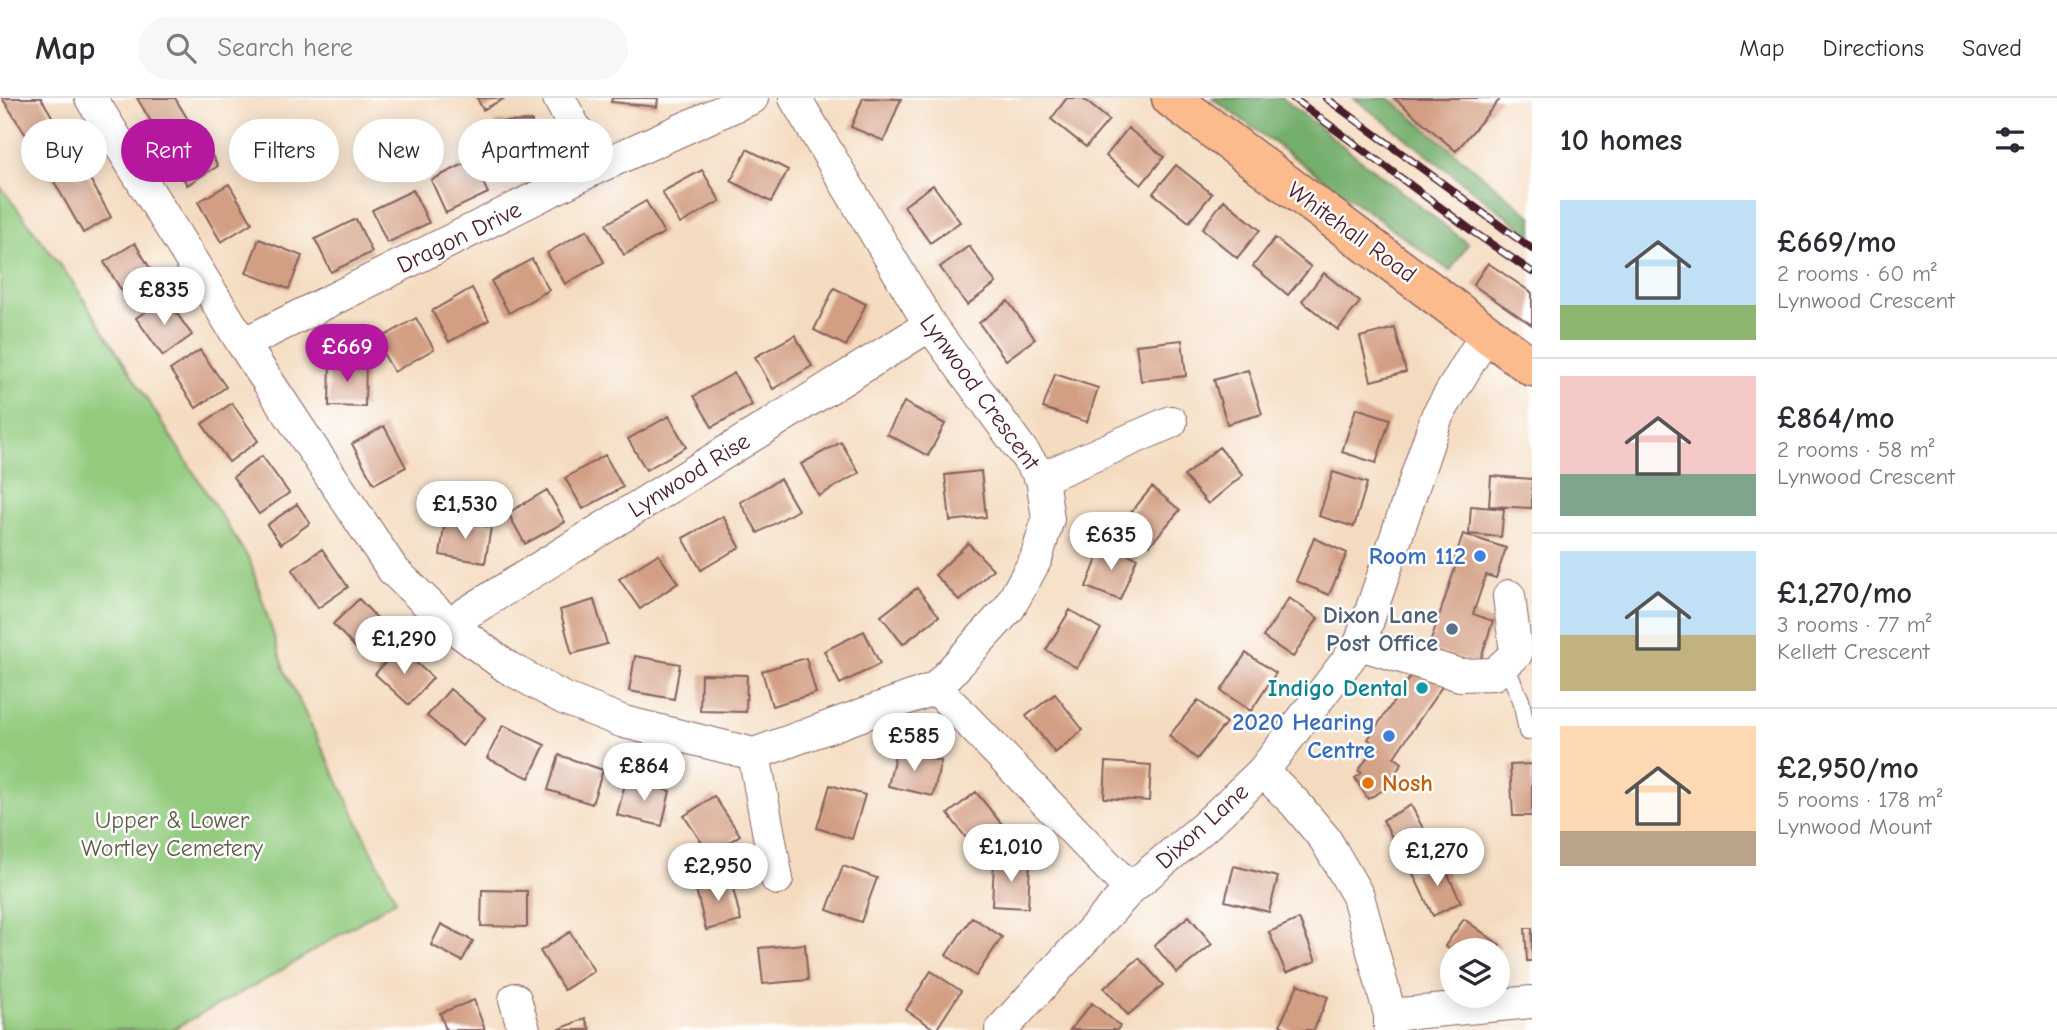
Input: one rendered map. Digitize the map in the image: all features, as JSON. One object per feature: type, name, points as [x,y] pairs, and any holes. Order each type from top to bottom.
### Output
[{"type":"main road","name":"Whitehall Road","points":[[1171,98],[1532,367]]},
{"type":"street","points":[[90,98],[243,344],[393,570],[449,624],[507,667],[563,698],[624,722],[754,754],[777,879]]},
{"type":"street","points":[[559,98],[570,119]]},
{"type":"street","name":"Dragon Drive","points":[[613,160],[752,98]]},
{"type":"street","name":"Lynwood Crescent","points":[[754,754],[936,688],[1009,608],[1036,559],[1048,519],[1042,478],[930,325],[795,98]]},
{"type":"street","name":"Dragon Drive","points":[[243,344],[568,182]]},
{"type":"street","name":"Lynwood Rise","points":[[449,624],[930,325]]},
{"type":"street","name":"Dixon Lane","points":[[1001,1030],[1130,889],[1203,828],[1263,771],[1360,644],[1437,416],[1487,332]]},
{"type":"street","points":[[1042,478],[1171,422]]},
{"type":"street","points":[[1360,644],[1460,675],[1494,674],[1516,654],[1509,596]]},
{"type":"street","points":[[936,688],[1130,889]]},
{"type":"street","points":[[1263,771],[1325,839],[1358,896],[1390,1022],[1532,1002]]},
{"type":"street","points":[[515,999],[524,1030]]},
{"type":"lane","points":[[1505,664],[1521,700],[1527,732]]},
{"type":"green space","points":[[1212,98],[1282,98],[1468,244],[1450,271]]},
{"type":"green space","points":[[1354,98],[1389,98],[1532,217],[1532,236]]},
{"type":"green space","name":"Upper & Lower Wortley Cemetery","points":[[0,186],[72,281],[250,561],[285,672],[396,900],[267,979],[171,1030],[0,1030]]},
{"type":"building","points":[[2,98],[41,98],[53,118],[21,119],[21,127]]},
{"type":"building","points":[[137,98],[175,98],[188,119],[150,119]]},
{"type":"building","points":[[477,98],[505,98],[483,110]]},
{"type":"building","points":[[612,98],[658,98],[657,107],[611,102]]},
{"type":"building","points":[[863,98],[901,99],[884,141],[851,127]]},
{"type":"building","points":[[1067,98],[1082,98],[1109,120],[1086,147],[1051,119]]},
{"type":"building","points":[[1394,98],[1501,98],[1456,151]]},
{"type":"building","points":[[1128,128],[1164,157],[1141,185],[1106,156]]},
{"type":"building","points":[[747,149],[788,170],[771,202],[731,181]]},
{"type":"building","points":[[1176,165],[1212,194],[1189,222],[1153,193]]},
{"type":"building","points":[[458,167],[458,182],[483,182],[488,193],[446,213],[432,182],[444,182],[444,174]]},
{"type":"building","points":[[702,170],[720,201],[680,224],[662,192]]},
{"type":"building","points":[[54,182],[92,182],[111,217],[83,233]]},
{"type":"building","points":[[229,184],[252,223],[221,242],[198,202]]},
{"type":"building","points":[[933,185],[960,222],[930,243],[904,206]]},
{"type":"building","points":[[413,190],[429,223],[387,243],[372,210]]},
{"type":"building","points":[[1224,200],[1260,230],[1237,258],[1202,229]]},
{"type":"building","points":[[646,201],[664,233],[624,255],[606,224]]},
{"type":"building","points":[[356,219],[372,252],[331,272],[315,239]]},
{"type":"building","points":[[587,230],[604,262],[565,284],[547,253]]},
{"type":"building","points":[[1275,238],[1311,267],[1288,295],[1253,266]]},
{"type":"building","points":[[259,239],[302,256],[289,289],[246,273]]},
{"type":"building","points":[[135,243],[158,282],[128,301],[104,262]]},
{"type":"building","points":[[969,246],[996,283],[967,305],[940,267]]},
{"type":"building","points":[[532,259],[549,290],[509,313],[491,281]]},
{"type":"building","points":[[1488,263],[1532,293],[1532,325],[1473,285]]},
{"type":"building","points":[[1324,273],[1360,302],[1338,330],[1302,301]]},
{"type":"building","points":[[472,288],[489,320],[449,342],[432,311]]},
{"type":"building","points":[[834,288],[866,304],[846,346],[814,330]]},
{"type":"building","points":[[166,298],[192,335],[163,356],[136,318]]},
{"type":"building","points":[[1008,301],[1035,339],[1006,360],[979,323]]},
{"type":"building","points":[[416,318],[434,349],[394,372],[376,341]]},
{"type":"building","points":[[1395,328],[1406,372],[1371,381],[1360,337]]},
{"type":"building","points":[[795,335],[812,366],[773,389],[755,357]]},
{"type":"building","points":[[1182,340],[1186,376],[1141,381],[1136,345]]},
{"type":"building","points":[[200,350],[226,387],[196,408],[170,370]]},
{"type":"building","points":[[330,360],[366,362],[365,407],[329,406]]},
{"type":"building","points":[[1248,370],[1262,414],[1227,424],[1214,380]]},
{"type":"building","points":[[734,373],[752,405],[712,427],[694,396]]},
{"type":"building","points":[[1055,374],[1098,388],[1087,422],[1043,408]]},
{"type":"building","points":[[904,402],[945,424],[928,456],[887,434]]},
{"type":"building","points":[[232,403],[258,441],[229,462],[202,424]]},
{"type":"building","points":[[1356,408],[1390,419],[1376,463],[1342,452]]},
{"type":"building","points":[[669,416],[686,447],[646,470],[628,439]]},
{"type":"building","points":[[384,426],[406,467],[374,484],[352,444]]},
{"type":"building","points":[[841,442],[859,473],[819,496],[801,464]]},
{"type":"building","points":[[1219,447],[1243,475],[1208,504],[1184,476]]},
{"type":"building","points":[[605,455],[623,487],[583,509],[565,478]]},
{"type":"building","points":[[262,456],[289,493],[259,514],[233,477]]},
{"type":"building","points":[[981,471],[986,517],[950,521],[945,475]]},
{"type":"building","points":[[1333,472],[1367,483],[1354,527],[1319,516]]},
{"type":"building","points":[[1491,476],[1532,479],[1532,508],[1489,506]]},
{"type":"building","points":[[780,479],[798,510],[758,533],[740,502]]},
{"type":"building","points":[[1152,487],[1180,510],[1150,545],[1123,522]]},
{"type":"building","points":[[547,490],[565,522],[525,544],[508,513]]},
{"type":"building","points":[[297,504],[310,523],[281,544],[267,525]]},
{"type":"building","points":[[1471,506],[1504,509],[1501,537],[1469,534]]},
{"type":"building","points":[[723,516],[740,547],[701,570],[683,538]]},
{"type":"building","points":[[445,520],[491,527],[485,563],[440,555]]},
{"type":"building","points":[[1463,534],[1506,548],[1496,578],[1486,575],[1473,614],[1493,621],[1479,664],[1428,649],[1456,565],[1453,564]]},
{"type":"building","points":[[1314,538],[1347,553],[1329,595],[1296,581]]},
{"type":"building","points":[[968,543],[993,569],[960,601],[935,575]]},
{"type":"building","points":[[1103,544],[1137,558],[1120,600],[1086,587]]},
{"type":"building","points":[[322,549],[348,587],[318,608],[292,570]]},
{"type":"building","points":[[658,554],[678,583],[640,609],[619,579]]},
{"type":"building","points":[[917,588],[939,616],[903,644],[881,616]]},
{"type":"building","points":[[1289,598],[1318,618],[1293,657],[1263,637]]},
{"type":"building","points":[[359,599],[391,633],[364,657],[333,624]]},
{"type":"building","points":[[594,600],[607,644],[572,654],[560,610]]},
{"type":"building","points":[[1070,610],[1101,629],[1077,668],[1046,650]]},
{"type":"building","points":[[864,631],[880,664],[840,684],[824,651]]},
{"type":"building","points":[[399,647],[433,678],[409,705],[375,674]]},
{"type":"building","points":[[1246,653],[1276,673],[1251,711],[1221,691]]},
{"type":"building","points":[[635,656],[680,664],[674,699],[629,691]]},
{"type":"building","points":[[806,658],[816,693],[772,706],[762,671]]},
{"type":"building","points":[[1417,667],[1443,685],[1394,757],[1402,763],[1385,789],[1368,799],[1355,778],[1362,773],[1358,771],[1376,745],[1368,739]]},
{"type":"building","points":[[701,674],[747,675],[746,712],[700,711]]},
{"type":"building","points":[[450,689],[485,718],[462,746],[427,716]]},
{"type":"building","points":[[1055,694],[1083,730],[1055,753],[1026,716]]},
{"type":"building","points":[[1198,700],[1226,723],[1197,759],[1169,736]]},
{"type":"building","points":[[503,725],[545,745],[529,778],[487,758]]},
{"type":"building","points":[[896,751],[941,761],[933,796],[888,786]]},
{"type":"building","points":[[559,755],[603,770],[592,804],[548,790]]},
{"type":"building","points":[[1106,762],[1151,765],[1149,801],[1104,798]]},
{"type":"building","points":[[1532,764],[1532,816],[1513,816],[1510,765]]},
{"type":"building","points":[[626,780],[670,791],[662,826],[617,815]]},
{"type":"building","points":[[830,785],[865,795],[852,839],[817,828]]},
{"type":"building","points":[[976,792],[1005,828],[976,851],[948,814]]},
{"type":"building","points":[[714,796],[740,835],[710,855],[684,816]]},
{"type":"building","points":[[1411,805],[1431,844],[1403,859],[1383,820]]},
{"type":"building","points":[[994,860],[1030,861],[1028,908],[992,906]]},
{"type":"building","points":[[1441,860],[1461,902],[1433,916],[1413,874]]},
{"type":"building","points":[[843,866],[877,878],[861,922],[827,910]]},
{"type":"building","points":[[1234,866],[1278,877],[1269,912],[1225,901]]},
{"type":"building","points":[[730,876],[741,921],[706,930],[695,885]]},
{"type":"building","points":[[482,890],[527,891],[527,927],[481,926]]},
{"type":"building","points":[[1189,916],[1212,944],[1177,973],[1154,945]]},
{"type":"building","points":[[972,917],[1002,937],[976,976],[946,955]]},
{"type":"building","points":[[1299,919],[1316,961],[1286,973],[1269,932]]},
{"type":"building","points":[[1464,919],[1490,938],[1451,938]]},
{"type":"building","points":[[441,924],[473,941],[462,961],[431,945]]},
{"type":"building","points":[[1525,928],[1532,928],[1532,961],[1527,961]]},
{"type":"building","points":[[570,932],[594,971],[564,990],[540,951]]},
{"type":"building","points":[[805,944],[808,980],[763,984],[759,948]]},
{"type":"building","points":[[1139,958],[1163,985],[1128,1015],[1104,988]]},
{"type":"building","points":[[931,971],[961,991],[936,1030],[906,1010]]},
{"type":"building","points":[[1298,984],[1328,997],[1314,1030],[1291,1030],[1280,1025]]},
{"type":"building","points":[[474,1000],[485,1030],[446,1030],[440,1013]]},
{"type":"building","points":[[1092,1003],[1120,1026],[1117,1030],[1070,1030]]},
{"type":"building","points":[[585,1018],[590,1030],[558,1030]]},
{"type":"railway","points":[[1293,98],[1532,272]]},
{"type":"railway","points":[[1326,98],[1532,249]]},
{"type":"place","name":"Room 112","points":[[1480,556]]},
{"type":"place","name":"Dixon Lane Post Office","points":[[1452,629]]},
{"type":"place","name":"Indigo Dental","points":[[1422,688]]},
{"type":"place","name":"2020 Hearing Centre","points":[[1389,736]]},
{"type":"place","name":"Nosh","points":[[1368,783]]}]
